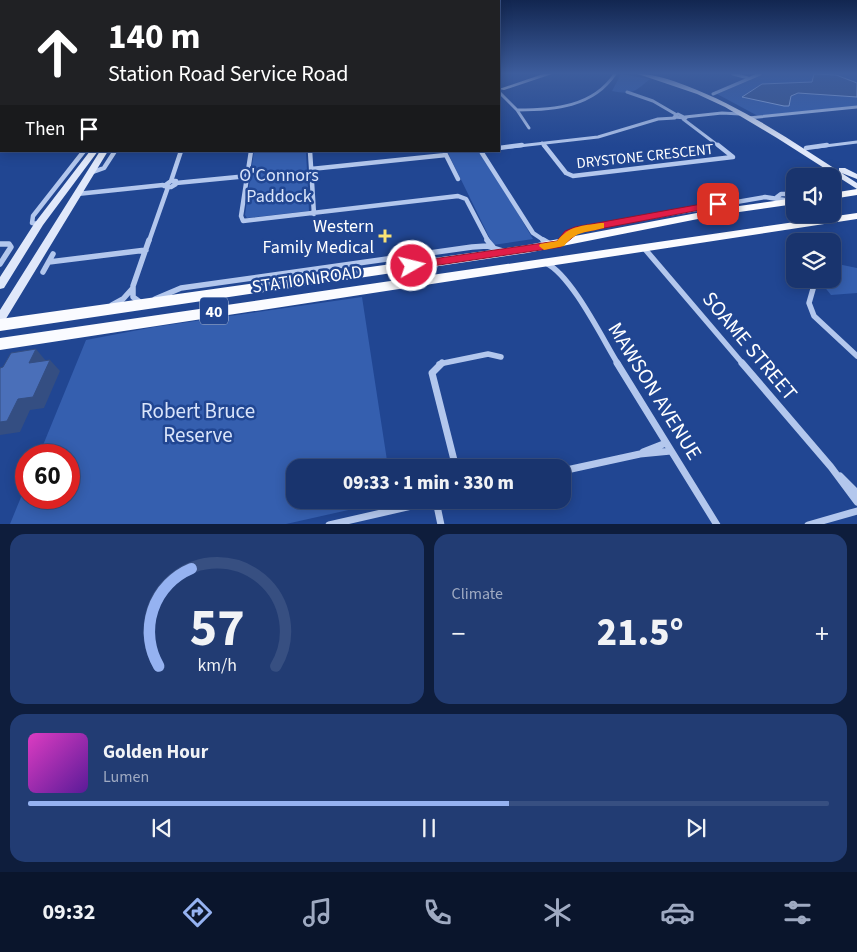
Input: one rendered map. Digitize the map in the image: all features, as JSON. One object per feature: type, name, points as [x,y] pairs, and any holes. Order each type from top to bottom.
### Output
[{"type":"main road","points":[[711,98],[806,148],[857,179]]},
{"type":"main road","points":[[720,98],[857,187]]},
{"type":"main road","points":[[0,285],[39,224],[93,152]]},
{"type":"main road","points":[[0,319],[103,152]]},
{"type":"main road","points":[[841,195],[857,192]]},
{"type":"main road","points":[[62,195],[76,194]]},
{"type":"main road","name":"STATION ROAD","points":[[0,325],[527,249],[786,200]]},
{"type":"main road","name":"STATION ROAD","points":[[0,344],[857,216]]},
{"type":"main road","points":[[0,353],[64,334]]},
{"type":"street","points":[[507,98],[529,128]]},
{"type":"street","points":[[517,110],[561,106],[583,102],[590,98]]},
{"type":"street","points":[[646,98],[676,116],[684,118],[722,112],[731,108]]},
{"type":"street","points":[[722,112],[747,117],[857,107]]},
{"type":"street","points":[[500,148],[598,137],[658,119],[676,116]]},
{"type":"street","name":"DRYSTONE CRESCENT","points":[[542,143],[566,172],[573,176],[733,157],[684,118]]},
{"type":"street","points":[[806,148],[857,142]]},
{"type":"street","points":[[39,224],[32,223],[33,216],[83,152]]},
{"type":"street","points":[[89,174],[104,168],[114,152]]},
{"type":"street","points":[[102,310],[123,299],[133,286],[166,186],[171,181],[181,152]]},
{"type":"street","points":[[251,152],[241,216],[243,220],[314,214],[458,196],[466,199],[484,236],[493,247]]},
{"type":"street","points":[[310,152],[314,214]]},
{"type":"street","points":[[483,152],[533,233],[543,242],[557,244],[575,230],[718,204],[777,197],[786,198]]},
{"type":"street","points":[[311,169],[445,153],[458,179]]},
{"type":"street","points":[[76,194],[248,176]]},
{"type":"street","points":[[171,181],[176,183]]},
{"type":"street","points":[[527,249],[534,240],[533,233]]},
{"type":"street","points":[[478,246],[482,244],[484,236]]},
{"type":"street","points":[[0,244],[9,244],[11,247],[0,264]]},
{"type":"street","points":[[133,286],[133,297],[146,304],[168,292],[181,288],[478,246],[493,247],[507,252]]},
{"type":"street","name":"SOAME STREET","points":[[644,248],[831,467],[857,502]]},
{"type":"street","points":[[49,262],[146,250]]},
{"type":"street","points":[[43,272],[54,254]]},
{"type":"street","points":[[563,275],[561,265],[564,260]]},
{"type":"street","name":"MAWSON AVENUE","points":[[545,262],[563,275],[717,524]]},
{"type":"street","points":[[813,289],[809,303],[814,316],[857,356]]},
{"type":"street","points":[[454,459],[432,373],[439,364],[445,362],[488,354],[500,357]]},
{"type":"street","points":[[640,454],[666,443]]},
{"type":"street","points":[[571,469],[640,454],[671,451]]},
{"type":"street","name":"SOAME STREET","points":[[831,467],[857,493]]},
{"type":"street","points":[[329,524],[396,509]]},
{"type":"street","points":[[438,509],[441,524]]},
{"type":"street","points":[[808,524],[857,511]]},
{"type":"green space","points":[[725,98],[857,98],[857,106],[758,116]]},
{"type":"green space","name":"O'Connors Paddock","points":[[254,152],[306,152],[309,211],[247,218],[245,215]]},
{"type":"green space","points":[[447,152],[482,152],[533,239],[493,245]]},
{"type":"green space","points":[[841,265],[857,268],[857,293],[831,295],[825,288],[841,288]]},
{"type":"green space","name":"Robert Bruce Reserve","points":[[362,297],[387,459],[286,459],[286,509],[353,509],[286,524],[10,524],[16,509],[80,509],[80,444],[43,444],[86,340],[154,327]]},
{"type":"shaded area","points":[[749,98],[791,98],[789,106]]},
{"type":"building","points":[[36,349],[29,363],[50,360],[33,397],[18,399],[7,421],[0,422],[0,368],[3,367],[11,353]]},
{"type":"slow traffic","points":[[544,246],[561,244],[565,237],[575,230],[601,226]]},
{"type":"place","name":"Western Family Medical","points":[[385,236]]},
{"type":"route","points":[[412,266],[561,244],[565,237],[575,230],[718,204]]}]
